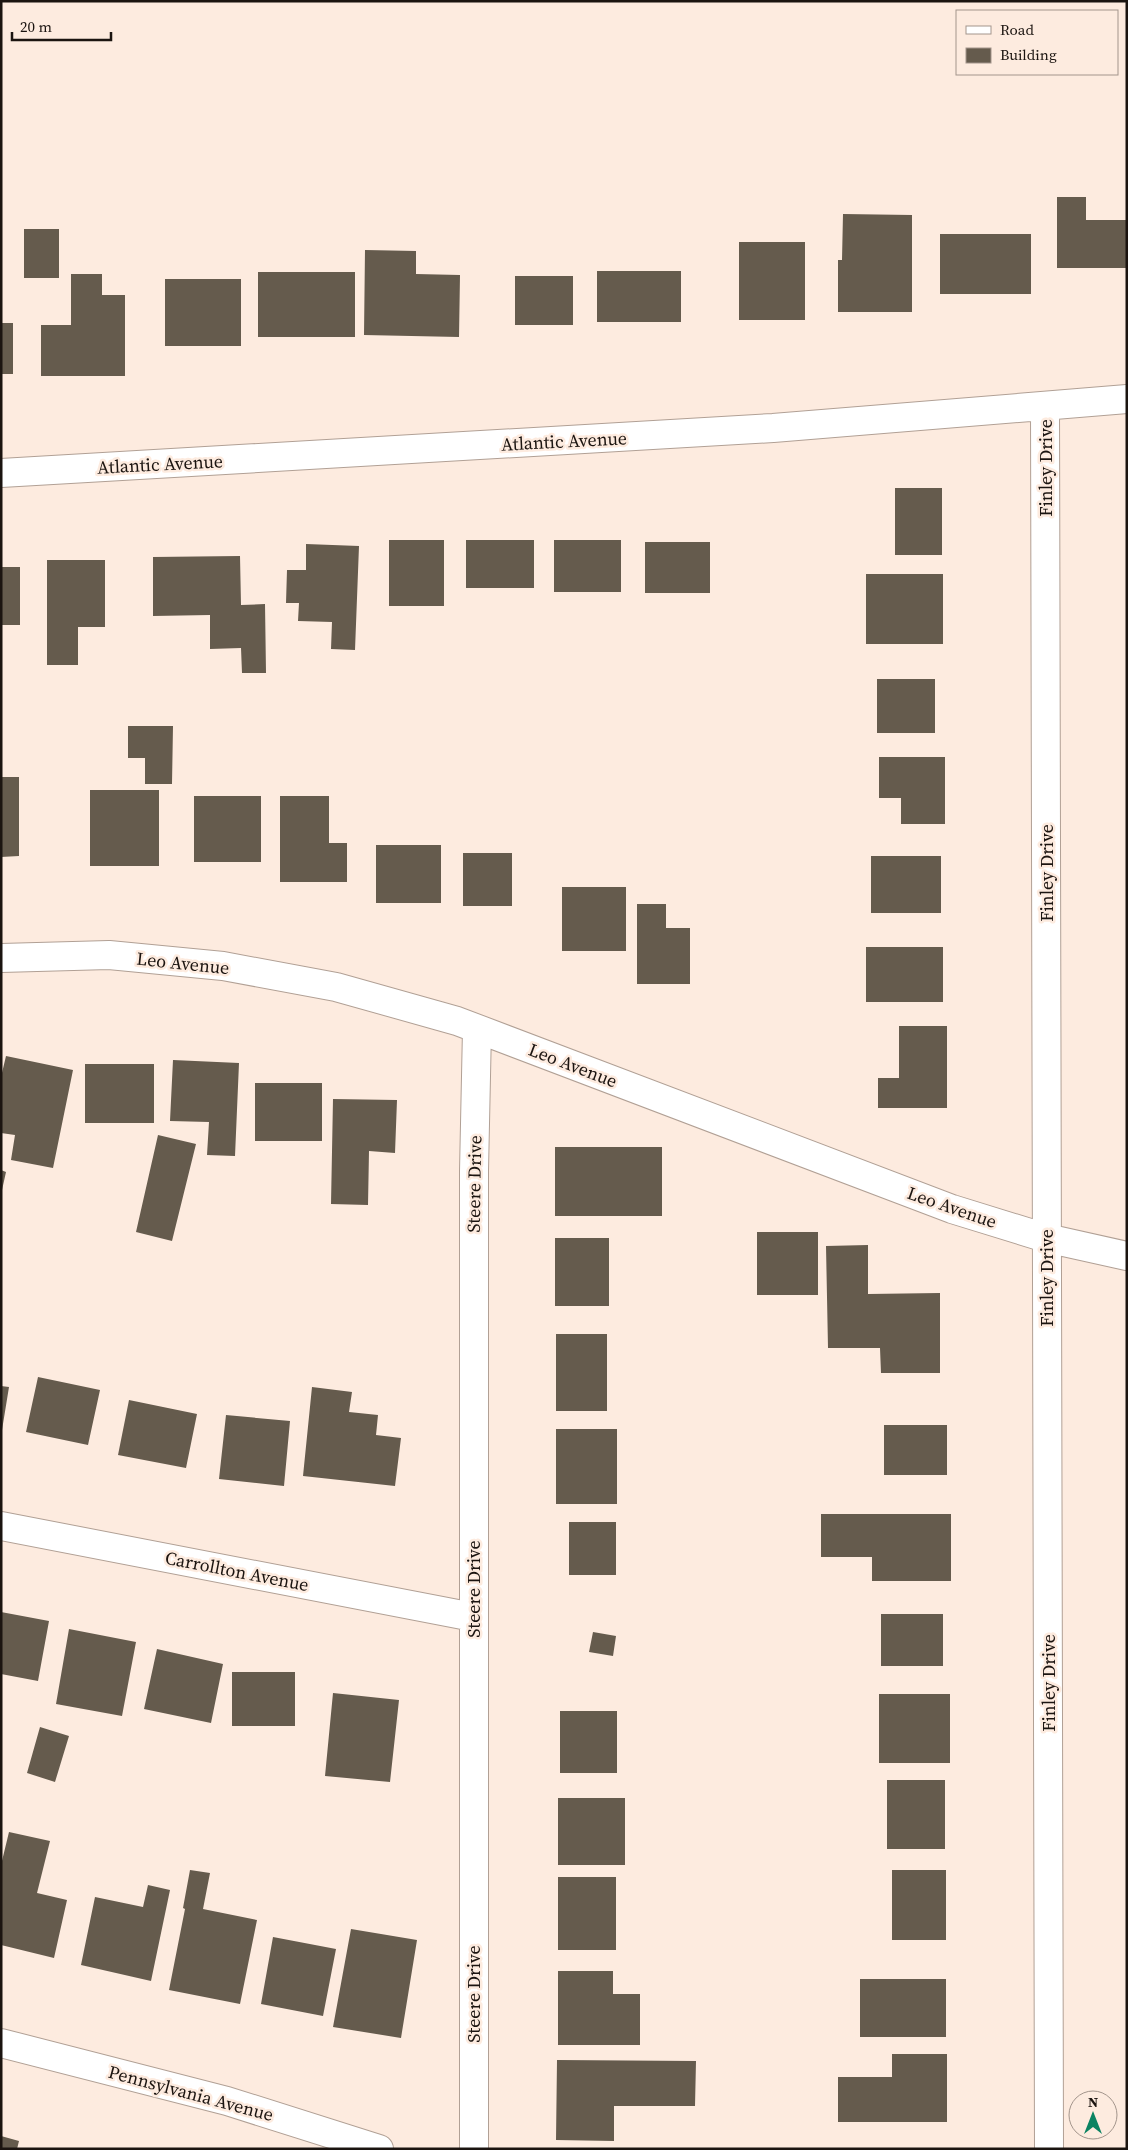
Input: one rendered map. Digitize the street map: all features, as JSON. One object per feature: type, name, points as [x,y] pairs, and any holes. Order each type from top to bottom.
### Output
[{"type":"street","name":"Atlantic Avenue","points":[[1,474],[773,428],[1127,399]]},
{"type":"street","name":"Finley Drive","points":[[1045,407],[1049,2149]]},
{"type":"street","name":"Leo Avenue","points":[[1,958],[109,955],[223,966],[336,987],[477,1029],[952,1209],[1046,1238],[1127,1256]]},
{"type":"street","name":"Steere Drive","points":[[474,2149],[474,1171],[477,1029]]},
{"type":"street","name":"Carrollton Avenue","points":[[1,1526],[473,1617]]},
{"type":"street","name":"Pennsylvania Avenue","points":[[1,2043],[227,2101],[379,2149]]},
{"type":"building","points":[[1057,197],[1086,197],[1086,220],[1127,220],[1127,268],[1057,268]]},
{"type":"building","points":[[843,214],[912,215],[912,312],[838,312],[838,260],[842,260]]},
{"type":"building","points":[[24,229],[59,229],[59,278],[24,278]]},
{"type":"building","points":[[940,234],[1031,234],[1031,294],[940,294]]},
{"type":"building","points":[[739,242],[805,242],[805,320],[739,320]]},
{"type":"building","points":[[365,250],[416,251],[416,274],[460,275],[459,337],[364,335]]},
{"type":"building","points":[[597,271],[681,271],[681,322],[597,322]]},
{"type":"building","points":[[258,272],[355,272],[355,337],[258,337]]},
{"type":"building","points":[[71,274],[102,274],[102,295],[125,295],[125,376],[41,376],[41,325],[71,325]]},
{"type":"building","points":[[515,276],[573,276],[573,325],[515,325]]},
{"type":"building","points":[[165,279],[241,279],[241,346],[165,346]]},
{"type":"building","points":[[1,323],[13,323],[13,374],[1,374]]},
{"type":"building","points":[[895,488],[942,488],[942,555],[895,555]]},
{"type":"building","points":[[389,540],[444,540],[444,606],[389,606]]},
{"type":"building","points":[[466,540],[534,540],[534,588],[466,588]]},
{"type":"building","points":[[554,540],[621,540],[621,592],[554,592]]},
{"type":"building","points":[[645,542],[710,542],[710,593],[645,593]]},
{"type":"building","points":[[306,544],[359,546],[355,650],[331,649],[332,622],[298,621],[299,603],[286,603],[287,570],[306,570]]},
{"type":"building","points":[[240,556],[241,605],[265,604],[266,673],[242,673],[241,648],[210,649],[210,615],[153,616],[153,557]]},
{"type":"building","points":[[47,560],[105,560],[105,627],[78,627],[78,665],[47,665]]},
{"type":"building","points":[[1,567],[20,567],[20,625],[1,625]]},
{"type":"building","points":[[866,574],[943,574],[943,644],[866,644]]},
{"type":"building","points":[[877,679],[935,679],[935,733],[877,733]]},
{"type":"building","points":[[128,726],[173,726],[172,784],[145,784],[145,758],[128,758]]},
{"type":"building","points":[[879,757],[945,757],[945,824],[901,824],[901,798],[879,798]]},
{"type":"building","points":[[1,777],[19,777],[19,856],[1,857]]},
{"type":"building","points":[[90,790],[159,790],[159,866],[90,866]]},
{"type":"building","points":[[194,796],[261,796],[261,862],[194,862]]},
{"type":"building","points":[[280,796],[329,796],[329,843],[347,843],[347,882],[280,882]]},
{"type":"building","points":[[376,845],[441,845],[441,903],[376,903]]},
{"type":"building","points":[[463,853],[512,853],[512,906],[463,906]]},
{"type":"building","points":[[871,856],[941,856],[941,913],[871,913]]},
{"type":"building","points":[[562,887],[626,887],[626,951],[562,951]]},
{"type":"building","points":[[637,904],[666,904],[666,928],[690,928],[690,984],[637,984]]},
{"type":"building","points":[[866,947],[943,947],[943,1002],[866,1002]]},
{"type":"building","points":[[899,1026],[947,1026],[947,1108],[878,1108],[878,1078],[899,1078]]},
{"type":"building","points":[[6,1056],[73,1070],[53,1168],[11,1160],[15,1135],[1,1133],[1,1077]]},
{"type":"building","points":[[173,1060],[239,1063],[235,1156],[207,1155],[209,1122],[170,1121]]},
{"type":"building","points":[[85,1064],[154,1064],[154,1123],[85,1123]]},
{"type":"building","points":[[255,1083],[322,1083],[322,1141],[255,1141]]},
{"type":"building","points":[[333,1099],[397,1100],[395,1153],[369,1151],[368,1205],[331,1204]]},
{"type":"building","points":[[158,1135],[196,1144],[172,1241],[136,1232]]},
{"type":"building","points":[[555,1147],[662,1147],[662,1216],[555,1216]]},
{"type":"building","points":[[1,1170],[6,1172],[2,1190],[1,1190]]},
{"type":"building","points":[[757,1232],[818,1232],[818,1295],[757,1295]]},
{"type":"building","points":[[555,1238],[609,1238],[609,1306],[555,1306]]},
{"type":"building","points":[[868,1245],[868,1294],[940,1293],[940,1373],[881,1373],[880,1348],[828,1348],[826,1246]]},
{"type":"building","points":[[556,1334],[607,1334],[607,1411],[556,1411]]},
{"type":"building","points":[[38,1377],[100,1390],[88,1445],[26,1432]]},
{"type":"building","points":[[1,1386],[9,1387],[2,1430],[1,1430]]},
{"type":"building","points":[[312,1387],[352,1392],[349,1412],[378,1415],[376,1435],[401,1438],[395,1486],[303,1476]]},
{"type":"building","points":[[129,1400],[197,1414],[186,1468],[118,1455]]},
{"type":"building","points":[[226,1415],[290,1421],[284,1486],[219,1479]]},
{"type":"building","points":[[884,1425],[947,1425],[947,1475],[884,1475]]},
{"type":"building","points":[[556,1429],[617,1429],[617,1504],[556,1504]]},
{"type":"building","points":[[821,1514],[951,1514],[951,1581],[872,1581],[872,1557],[821,1557]]},
{"type":"building","points":[[569,1522],[616,1522],[616,1575],[569,1575]]},
{"type":"building","points":[[1,1612],[49,1621],[38,1681],[1,1674]]},
{"type":"building","points":[[881,1614],[943,1614],[943,1666],[881,1666]]},
{"type":"building","points":[[69,1629],[136,1642],[122,1716],[56,1704]]},
{"type":"building","points":[[593,1632],[616,1636],[613,1656],[589,1652]]},
{"type":"building","points":[[157,1649],[223,1664],[211,1723],[144,1709]]},
{"type":"building","points":[[232,1672],[295,1672],[295,1726],[232,1726]]},
{"type":"building","points":[[333,1693],[399,1700],[390,1782],[325,1776]]},
{"type":"building","points":[[879,1694],[950,1694],[950,1763],[879,1763]]},
{"type":"building","points":[[560,1711],[617,1711],[617,1773],[560,1773]]},
{"type":"building","points":[[40,1727],[69,1736],[55,1782],[27,1773]]},
{"type":"building","points":[[887,1780],[945,1780],[945,1849],[887,1849]]},
{"type":"building","points":[[558,1798],[625,1798],[625,1865],[558,1865]]},
{"type":"building","points":[[9,1832],[50,1841],[37,1893],[67,1900],[54,1958],[1,1945],[1,1865]]},
{"type":"building","points":[[190,1870],[210,1873],[203,1909],[257,1920],[240,2004],[169,1990],[185,1909],[183,1908]]},
{"type":"building","points":[[892,1870],[946,1870],[946,1940],[892,1940]]},
{"type":"building","points":[[558,1877],[616,1877],[616,1950],[558,1950]]},
{"type":"building","points":[[148,1885],[170,1890],[151,1981],[81,1965],[95,1897],[143,1907]]},
{"type":"building","points":[[351,1929],[417,1940],[401,2038],[333,2027]]},
{"type":"building","points":[[273,1937],[336,1949],[323,2016],[261,2004]]},
{"type":"building","points":[[558,1971],[613,1971],[613,1994],[640,1994],[640,2045],[558,2045]]},
{"type":"building","points":[[860,1979],[946,1979],[946,2037],[860,2037]]},
{"type":"building","points":[[892,2054],[947,2054],[947,2122],[838,2122],[838,2077],[892,2077]]},
{"type":"building","points":[[557,2060],[696,2061],[695,2106],[614,2106],[614,2141],[556,2140]]},
{"type":"building","points":[[1,2136],[19,2141],[17,2149],[1,2149]]}]
